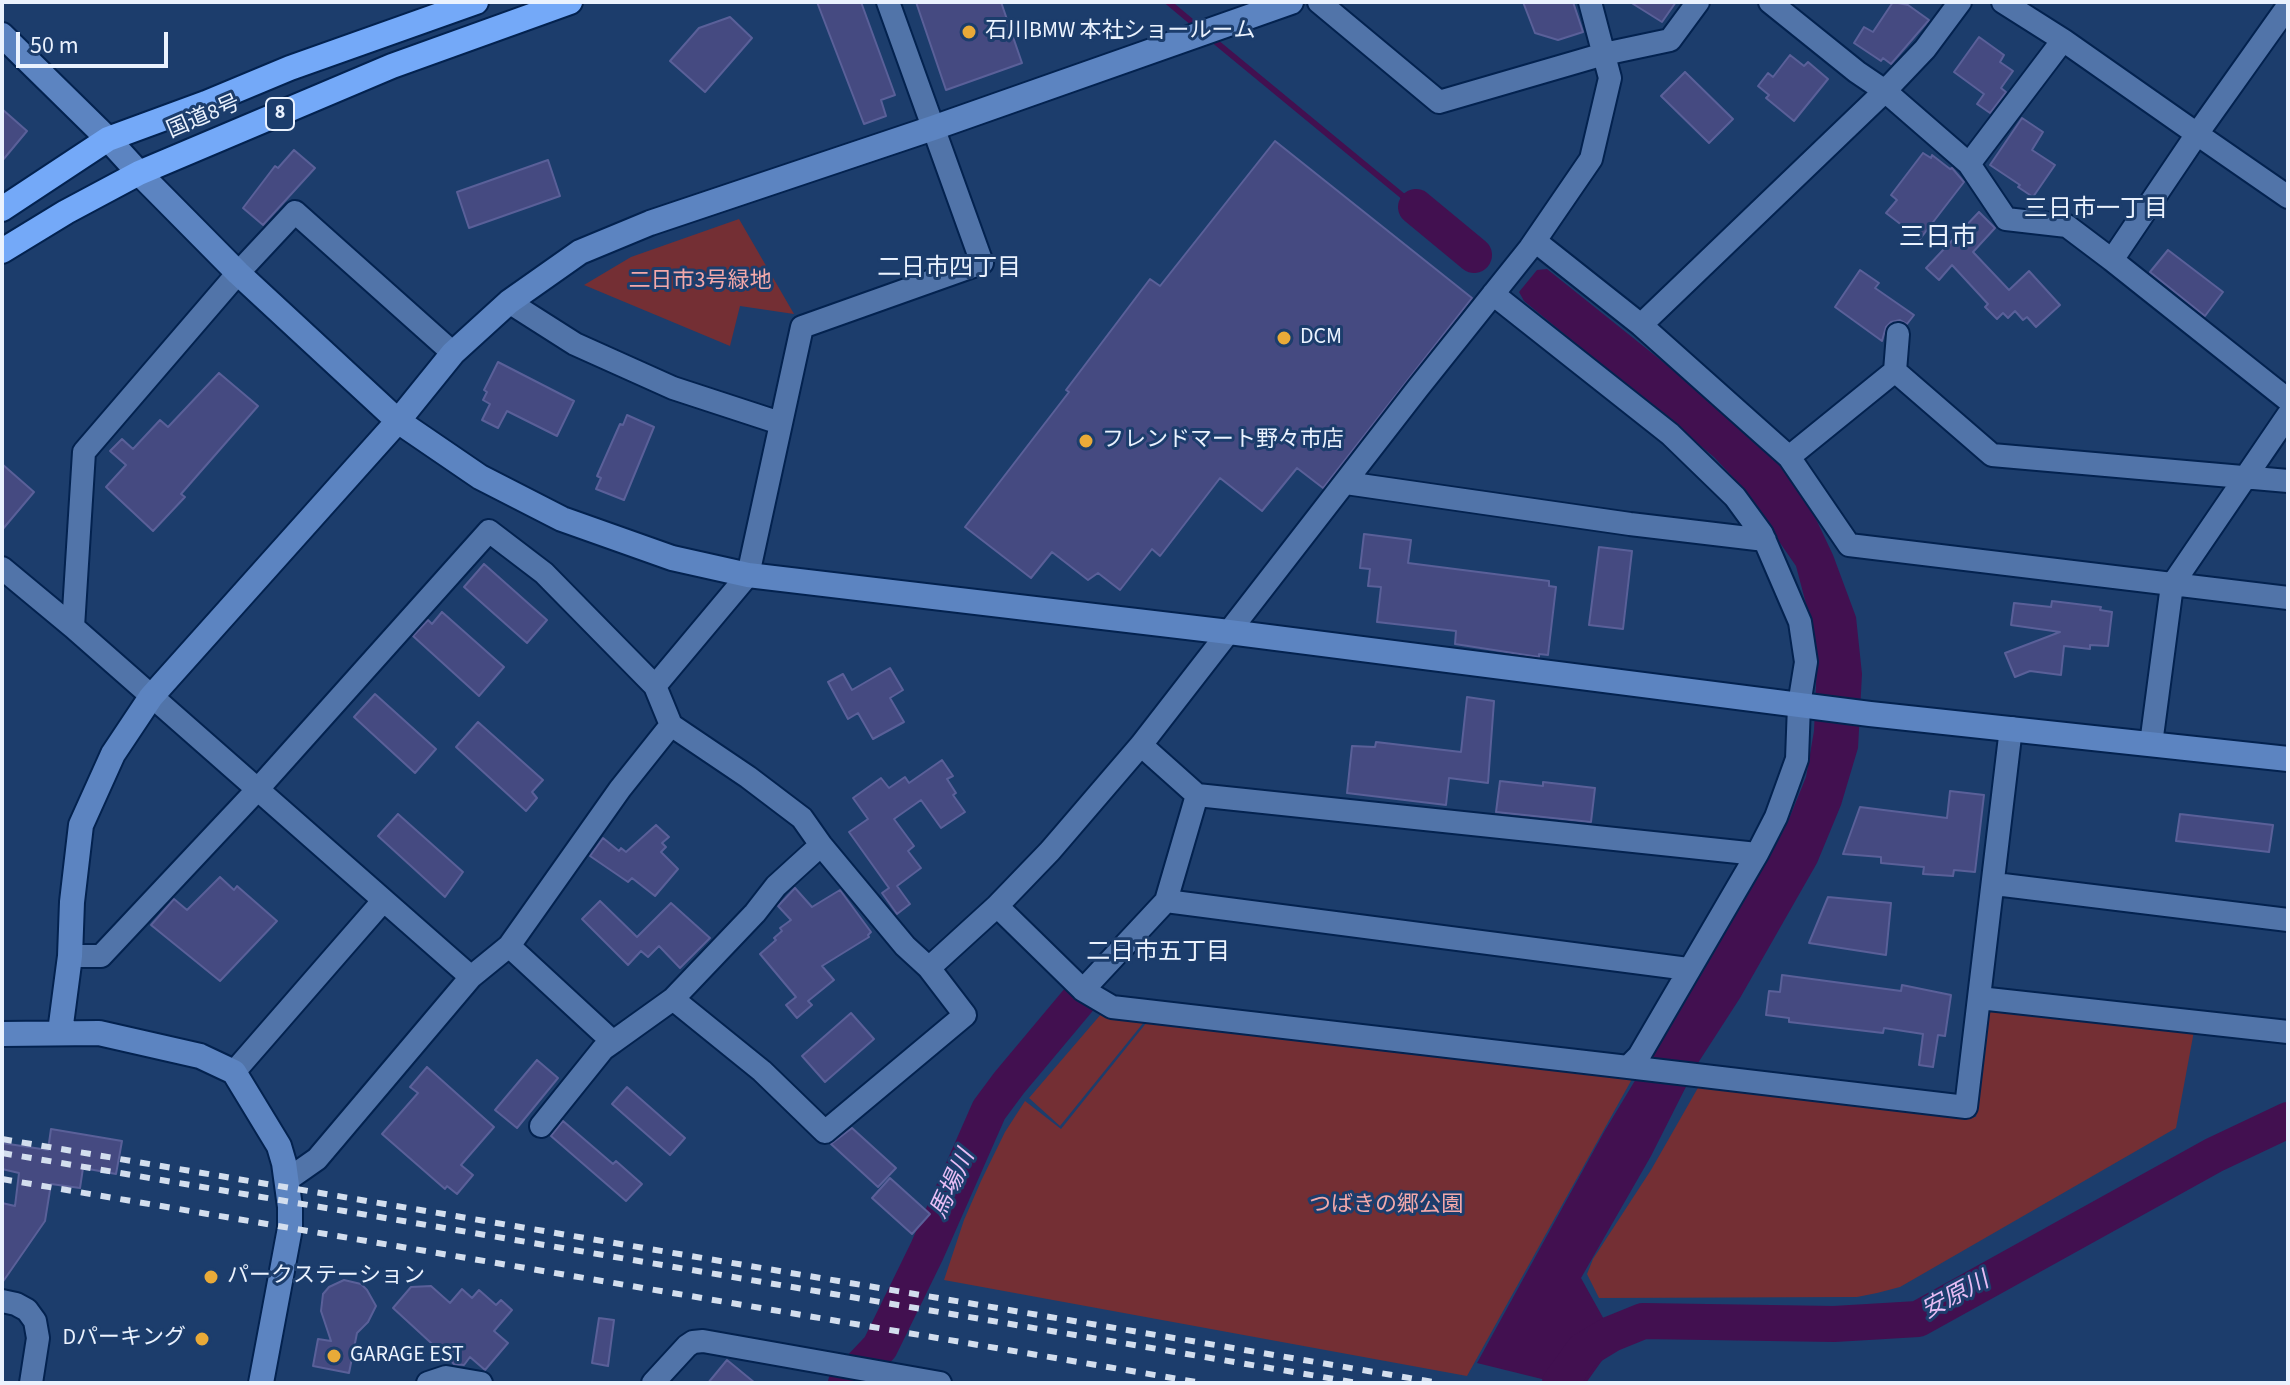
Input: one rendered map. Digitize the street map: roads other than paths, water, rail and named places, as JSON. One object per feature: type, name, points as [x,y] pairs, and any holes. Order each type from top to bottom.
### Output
[{"type":"highway","name":"国道8号","points":[[2,209],[108,139],[290,68],[476,2]]},
{"type":"highway","name":"国道8号","points":[[2,251],[139,173],[392,66],[570,2]]},
{"type":"street","points":[[655,686],[748,575],[802,327],[982,263],[888,2]]},
{"type":"street","points":[[60,1032],[81,825],[113,754],[151,697],[398,421],[453,353],[509,302],[580,252],[650,223],[933,128],[1291,2]]},
{"type":"street","points":[[1319,2],[1439,102],[1604,54],[1670,40],[1698,2]]},
{"type":"street","points":[[929,968],[997,906],[1050,851],[1141,745],[1533,245],[1591,159],[1610,78],[1590,2]]},
{"type":"street","points":[[1770,2],[1885,91],[1969,164],[2006,219],[2067,226],[2288,400]]},
{"type":"street","points":[[1641,325],[1885,91],[1925,49],[1960,2]]},
{"type":"street","points":[[2003,2],[2063,40],[2288,197]]},
{"type":"street","points":[[2112,260],[2288,6]]},
{"type":"street","points":[[2,35],[238,273],[398,421],[480,477],[562,519],[672,558],[748,575],[1229,632],[1870,714],[2288,759]]},
{"type":"street","points":[[1969,164],[2063,40]]},
{"type":"street","points":[[73,627],[84,452],[238,273],[295,212],[453,353]]},
{"type":"street","points":[[1533,245],[1641,325],[1789,457],[1849,545],[2288,598]]},
{"type":"street","points":[[1496,291],[1670,434],[1735,497],[1765,540],[1800,622],[1806,662],[1799,705],[1797,759],[1776,817],[1639,1056],[1628,1067]]},
{"type":"street","points":[[509,302],[575,344],[673,388],[780,423]]},
{"type":"street","points":[[1789,457],[1895,371],[1898,334]]},
{"type":"street","points":[[1895,371],[1992,455],[2288,481]]},
{"type":"street","points":[[2151,744],[2172,585],[2288,415]]},
{"type":"street","points":[[1346,483],[1765,540]]},
{"type":"street","points":[[70,956],[101,956],[257,790],[489,531],[544,573],[655,686],[671,725],[802,818],[821,845],[905,946],[929,968],[965,1015],[825,1132],[762,1071],[673,999]]},
{"type":"street","points":[[2,568],[471,977]]},
{"type":"street","points":[[287,1180],[317,1159],[471,977],[509,946],[620,789],[671,725]]},
{"type":"street","points":[[997,906],[1083,990],[1112,1007],[1966,1107],[1995,884],[2011,728]]},
{"type":"street","points":[[1141,745],[1197,795],[1757,854]]},
{"type":"street","points":[[1083,990],[1166,901],[1197,795]]},
{"type":"street","points":[[541,1126],[603,1049],[673,999],[755,913],[776,886],[821,845]]},
{"type":"street","points":[[1995,884],[2288,920]]},
{"type":"street","points":[[234,1072],[383,901]]},
{"type":"street","points":[[1166,901],[1688,969]]},
{"type":"street","points":[[509,946],[613,1042]]},
{"type":"street","points":[[1979,998],[2288,1032]]},
{"type":"street","points":[[2,1034],[99,1033],[200,1056],[234,1072],[279,1146],[287,1180],[290,1228],[261,1383]]},
{"type":"street","points":[[2,1301],[27,1310],[35,1321],[38,1338],[31,1383]]},
{"type":"street","points":[[653,1383],[687,1346],[703,1341],[932,1382]]},
{"type":"street","points":[[428,1383],[446,1377],[481,1383]]},
{"type":"waterway","points":[[1168,2],[1199,28]]},
{"type":"waterway","points":[[1211,38],[1416,207]]},
{"type":"waterway","name":"馬場川","points":[[1416,207],[1474,255]]},
{"type":"waterway","name":"馬場川","points":[[846,1383],[880,1347],[927,1251],[989,1110],[1081,997]]},
{"type":"waterway","name":"安原川","points":[[1560,1383],[1583,1351],[1611,1334],[1643,1321],[1834,1324],[1918,1319],[2214,1155],[2288,1120]]},
{"type":"railway","points":[[2,1139],[1439,1383]]},
{"type":"railway","points":[[2,1153],[1358,1383]]},
{"type":"railway","points":[[2,1179],[1202,1383]]},
{"type":"place","name":"石川BMW 本社ショールーム","points":[[969,32]]},
{"type":"place","name":"DCM","points":[[1284,338]]},
{"type":"place","name":"フレンドマート野々市店","points":[[1086,441]]},
{"type":"place","name":"パークステーション","points":[[211,1277]]},
{"type":"place","name":"Dパーキング","points":[[202,1339]]},
{"type":"place","name":"GARAGE EST","points":[[334,1356]]},
{"type":"district","name":"三日市一丁目","points":[[2096,211]]},
{"type":"district","name":"三日市","points":[[1938,239]]},
{"type":"district","name":"二日市四丁目","points":[[949,270]]},
{"type":"district","name":"二日市五丁目","points":[[1158,954]]},
{"type":"park label","name":"二日市3号緑地","points":[[700,282]]},
{"type":"park label","name":"つばきの郷公園","points":[[1386,1206]]}]
